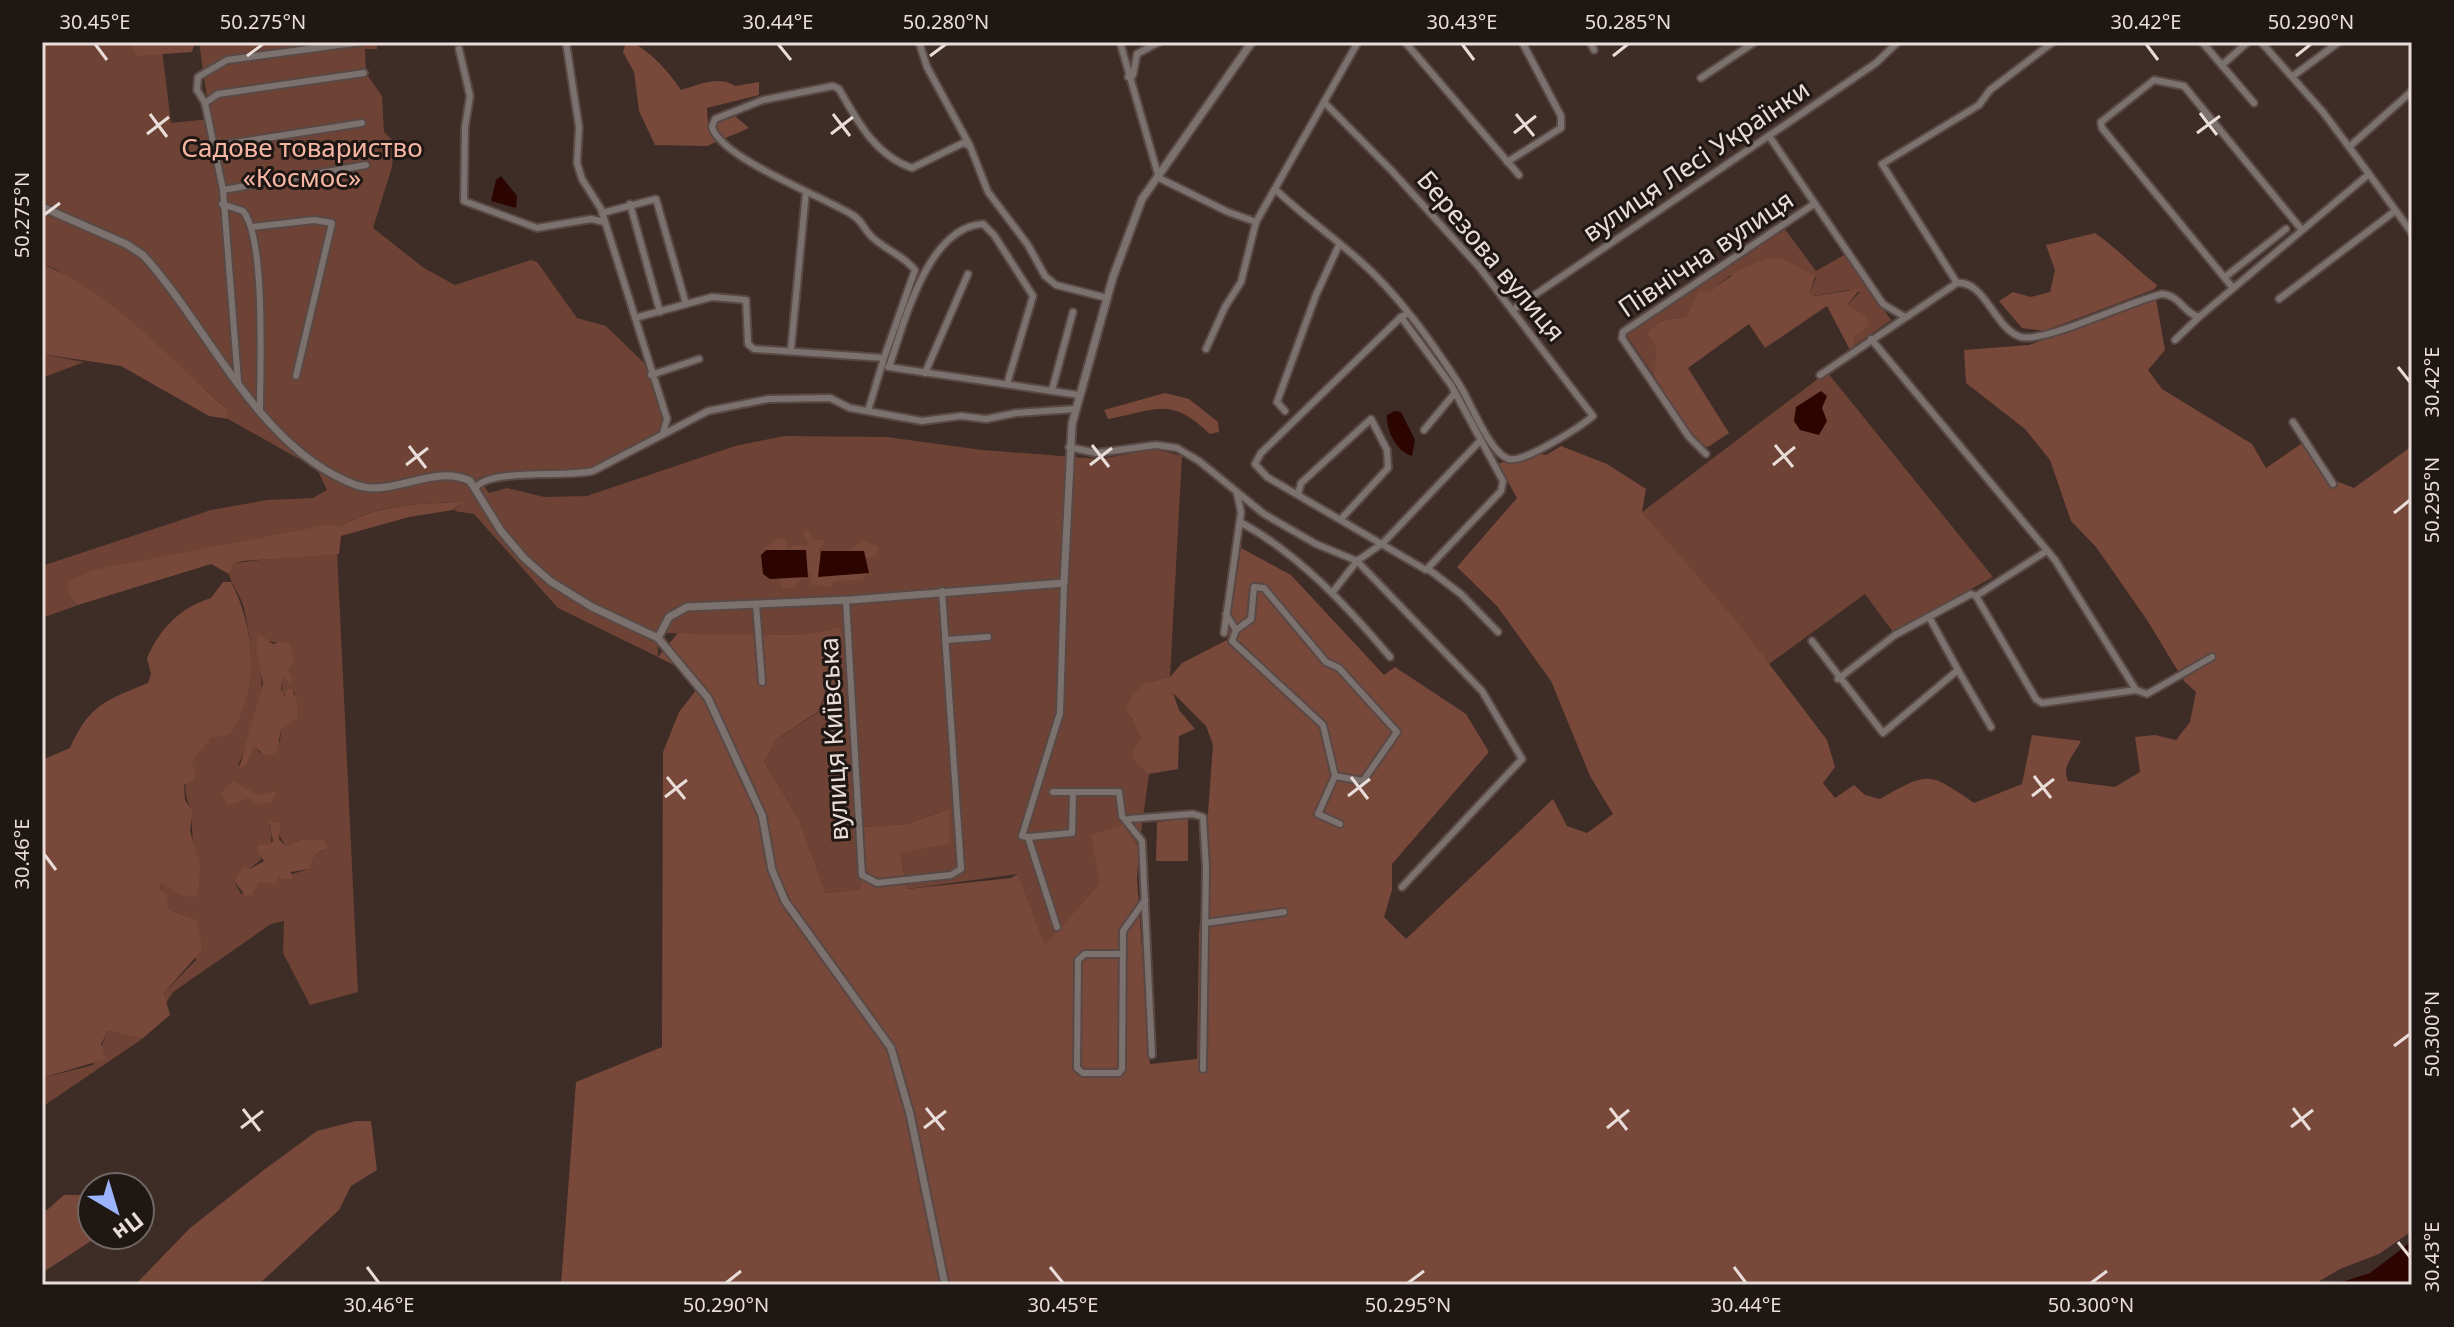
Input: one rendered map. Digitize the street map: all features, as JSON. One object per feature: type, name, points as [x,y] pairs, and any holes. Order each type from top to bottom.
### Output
[{"type":"street","points":[[238,381],[223,190],[205,103],[197,90],[198,77],[227,60],[361,42]]},
{"type":"street","points":[[566,42],[579,127],[577,163],[582,179],[602,213],[667,419],[663,433]]},
{"type":"street","points":[[919,42],[927,67],[970,146],[988,192],[1000,213],[1028,245],[1045,276],[1056,285],[1107,298]]},
{"type":"street","points":[[1120,42],[1159,178],[1228,212],[1256,222]]},
{"type":"street","points":[[1128,77],[1133,75],[1137,54],[1159,42]]},
{"type":"street","points":[[1073,792],[1072,833],[1022,836],[1060,713],[1064,672],[1069,447],[1075,409],[1107,298],[1142,199],[1252,42]]},
{"type":"street","points":[[1206,349],[1225,307],[1241,282],[1256,222],[1358,42]]},
{"type":"street","points":[[1405,42],[1519,175]]},
{"type":"street","points":[[1507,162],[1561,128],[1561,116],[1551,104],[1522,42]]},
{"type":"street","points":[[1590,42],[1594,50]]},
{"type":"street","points":[[1701,78],[1755,42]]},
{"type":"street","name":"вулиця Лесі Українки","points":[[1514,309],[1876,63],[1898,42]]},
{"type":"street","points":[[2053,42],[1990,90],[1979,105],[1882,164],[1957,283],[1973,287],[2010,331],[2020,336],[2044,336],[2162,294],[2173,296],[2193,316],[2199,317]]},
{"type":"street","points":[[2202,42],[2254,103]]},
{"type":"street","points":[[2222,65],[2248,42]]},
{"type":"street","points":[[2261,42],[2293,76],[2412,233]]},
{"type":"street","points":[[2293,76],[2339,42]]},
{"type":"street","points":[[459,49],[470,96],[465,127],[464,201],[537,228],[591,219],[604,222]]},
{"type":"street","points":[[205,103],[218,94],[364,73]]},
{"type":"street","points":[[2233,288],[2102,128],[2101,122],[2154,80],[2184,86],[2302,230]]},
{"type":"street","points":[[868,411],[915,270],[908,261],[869,234],[862,220],[722,145],[712,127],[715,119],[763,100],[833,86],[839,89],[874,144],[903,165],[912,168],[963,143],[970,146]]},
{"type":"street","points":[[2349,147],[2412,91]]},
{"type":"street","name":"Березова вулиця","points":[[1324,102],[1432,214],[1514,309],[1593,416],[1565,438],[1548,442],[1517,460],[1504,458],[1494,446],[1462,387],[1404,316]]},
{"type":"street","points":[[215,146],[362,123]]},
{"type":"street","points":[[1769,136],[1886,308],[1905,317]]},
{"type":"street","points":[[223,190],[263,180],[366,165]]},
{"type":"street","points":[[2175,340],[2369,174]]},
{"type":"street","points":[[1275,189],[1360,261],[1404,316],[1441,370],[1501,476],[1501,491],[1428,569]]},
{"type":"street","points":[[791,349],[806,192]]},
{"type":"street","points":[[602,213],[656,199],[686,304]]},
{"type":"street","points":[[222,204],[243,211],[251,227],[258,281],[260,410]]},
{"type":"street","points":[[630,204],[660,312]]},
{"type":"street","name":"Північна вулиця","points":[[1706,454],[1689,437],[1622,338],[1623,332],[1814,204]]},
{"type":"street","points":[[42,207],[126,244],[143,255],[260,410],[292,444],[356,485],[374,489],[463,478],[476,487],[508,540],[550,581],[592,607],[658,638],[688,670],[718,719],[762,815],[772,870],[785,901],[891,1048],[910,1114],[945,1285]]},
{"type":"street","points":[[2279,299],[2395,211]]},
{"type":"street","points":[[2225,277],[2286,229],[2291,217]]},
{"type":"street","points":[[251,227],[314,220],[332,223],[296,376]]},
{"type":"street","points":[[885,363],[919,280],[957,232],[983,224],[994,235],[1033,296],[1007,384]]},
{"type":"street","points":[[2286,229],[2302,230]]},
{"type":"street","points":[[1285,411],[1277,402],[1316,295],[1339,245]]},
{"type":"street","points":[[925,373],[968,274]]},
{"type":"street","points":[[1820,375],[1957,283]]},
{"type":"street","points":[[635,318],[712,297],[746,300],[748,344],[754,349],[791,349],[885,363],[925,373],[1079,395]]},
{"type":"street","points":[[1052,390],[1073,312]]},
{"type":"street","points":[[1404,316],[1257,458],[1255,464],[1267,477],[1428,569],[1461,594],[1498,632]]},
{"type":"street","points":[[1871,339],[2045,552],[2055,560],[2136,690]]},
{"type":"street","points":[[651,375],[699,359]]},
{"type":"street","points":[[1424,430],[1454,394]]},
{"type":"street","points":[[476,487],[492,479],[577,475],[593,471],[716,408],[768,399],[830,398],[850,408],[922,421],[961,416],[986,419],[1016,413],[1075,409]]},
{"type":"street","points":[[1298,494],[1301,483],[1371,419],[1387,450],[1388,468],[1341,519]]},
{"type":"street","points":[[2293,422],[2333,484]]},
{"type":"street","points":[[1332,593],[1357,561],[1383,543],[1480,441]]},
{"type":"street","points":[[1069,447],[1096,453],[1166,445],[1188,454],[1237,494],[1316,544],[1357,561],[1482,691],[1522,759],[1402,887]]},
{"type":"street","points":[[1224,633],[1240,522],[1237,494]]},
{"type":"street","points":[[1240,522],[1289,554],[1332,593],[1390,657]]},
{"type":"street","points":[[1976,596],[2045,552]]},
{"type":"street","points":[[658,638],[669,617],[687,607],[846,600],[1064,583]]},
{"type":"street","points":[[1335,776],[1363,781],[1397,732],[1339,668],[1326,662],[1264,588],[1254,587],[1251,619],[1236,630],[1232,641],[1323,725],[1335,776],[1318,814],[1340,824]]},
{"type":"street","points":[[942,591],[945,640],[988,637]]},
{"type":"street","points":[[1838,679],[1895,635],[1971,594],[1976,596],[2036,699],[2042,703],[2136,690],[2147,694],[2212,657]]},
{"type":"street","name":"вулиця Київська","points":[[846,600],[862,875],[877,883],[951,875],[961,869],[945,640]]},
{"type":"street","points":[[756,604],[762,682]]},
{"type":"street","points":[[1226,614],[1236,630]]},
{"type":"street","points":[[1929,617],[1991,727]]},
{"type":"street","points":[[1812,641],[1838,679],[1883,733],[1958,670]]},
{"type":"street","points":[[1053,792],[1119,792],[1122,816],[1142,841],[1152,1055]]},
{"type":"street","points":[[1128,821],[1193,814],[1203,817],[1203,1069]]},
{"type":"street","points":[[1028,837],[1057,927]]},
{"type":"street","points":[[1123,954],[1085,954],[1078,960],[1077,1068],[1083,1073],[1119,1073],[1122,1069],[1123,954],[1123,931],[1145,900]]},
{"type":"street","points":[[1205,923],[1284,912]]},
{"type":"green space","name":"Садове товариство «Космос»","points":[[42,42],[161,42],[171,123],[210,119],[199,42],[377,42],[377,49],[365,49],[366,73],[382,96],[384,132],[394,142],[392,167],[373,228],[424,268],[455,285],[531,260],[537,262],[577,318],[606,326],[644,363],[665,422],[663,431],[582,472],[478,478],[489,493],[507,488],[544,497],[587,496],[735,446],[784,436],[887,437],[982,450],[1100,459],[1155,449],[1182,456],[1170,677],[1146,683],[1131,719],[1138,726],[1141,737],[1133,749],[1149,774],[1139,847],[1123,826],[1100,883],[1045,946],[1018,874],[907,889],[900,853],[949,809],[907,824],[861,827],[861,889],[826,893],[799,819],[764,762],[777,739],[820,711],[843,638],[840,627],[801,635],[657,633],[658,657],[558,608],[474,514],[454,511],[462,502],[413,505],[367,514],[338,527],[70,597],[78,605],[42,618],[42,566],[211,510],[267,500],[313,498],[327,490],[317,469],[228,419],[229,411],[138,329],[56,269],[42,264]]},
{"type":"green space","points":[[1784,228],[1816,271],[1846,254],[1891,320],[1854,346],[1857,311],[1847,305],[1860,292],[1848,290],[1813,296],[1810,293],[1816,278],[1784,259],[1729,276],[1708,294],[1699,292],[1686,317],[1661,321],[1655,341],[1660,358],[1654,376],[1627,336],[1628,331]]},
{"type":"green space","points":[[42,354],[84,362],[42,378]]},
{"type":"green space","points":[[1827,372],[1993,577],[1893,632],[1865,594],[1769,664],[1642,512]]},
{"type":"green space","points":[[337,551],[358,992],[310,1005],[283,953],[284,921],[271,924],[173,992],[166,1003],[164,993],[196,960],[183,915],[168,909],[160,885],[160,881],[197,881],[193,811],[186,793],[187,772],[203,744],[213,737],[230,735],[245,706],[248,690],[250,641],[243,604],[229,574],[235,563]],"holes":[[[269,641],[278,643],[288,665],[281,677],[283,695],[292,690],[295,694],[288,722],[281,729],[280,742],[260,753],[254,745],[248,763],[238,765],[259,708],[261,679],[256,651]],[[273,823],[285,846],[300,840],[323,840],[324,850],[315,855],[309,869],[259,882],[241,894],[234,881],[268,851],[271,843],[269,824]]]},
{"type":"green space","points":[[108,1031],[142,1039],[42,1107],[42,1078],[93,1065]]},
{"type":"shaded area","points":[[130,42],[195,42],[192,52],[136,56]]},
{"type":"shaded area","points":[[626,42],[648,53],[681,90],[715,81],[735,86],[759,82],[759,95],[707,108],[708,123],[734,115],[749,128],[707,146],[655,145],[639,111],[634,72],[623,52]]},
{"type":"shaded area","points":[[501,176],[517,196],[516,208],[491,201],[496,180]]},
{"type":"shaded area","points":[[2095,233],[2157,285],[2155,289],[2044,331],[2022,328],[1999,301],[2013,292],[2031,297],[2050,292],[2055,270],[2046,245]]},
{"type":"shaded area","points":[[1768,258],[1784,259],[1815,276],[1810,293],[1814,296],[1860,289],[1847,305],[1867,317],[1869,326],[1855,336],[1854,346],[1850,350],[1827,306],[1765,348],[1749,324],[1688,368],[1729,433],[1708,447],[1697,445],[1654,376],[1656,348],[1647,333],[1661,321],[1686,317],[1699,291],[1708,293],[1739,270]]},
{"type":"shaded area","points":[[42,264],[92,291],[141,330],[229,411],[228,419],[209,416],[121,366],[42,354]]},
{"type":"shaded area","points":[[2156,299],[2165,350],[2148,370],[2162,389],[2252,444],[2266,468],[2301,444],[2326,477],[2354,488],[2412,446],[2412,1231],[2379,1254],[2340,1269],[2313,1285],[561,1285],[576,1082],[662,1047],[663,752],[679,712],[697,689],[680,668],[658,657],[678,633],[801,635],[840,627],[843,638],[819,711],[777,739],[764,762],[799,819],[826,893],[861,889],[861,827],[907,824],[949,809],[950,843],[900,853],[907,889],[1011,878],[1018,874],[1045,945],[1100,883],[1091,835],[1123,825],[1139,847],[1137,878],[1150,1064],[1197,1059],[1199,935],[1213,745],[1206,726],[1173,693],[1179,710],[1195,729],[1179,736],[1178,769],[1149,774],[1133,759],[1133,749],[1141,737],[1126,708],[1133,694],[1146,683],[1170,677],[1182,663],[1227,640],[1241,548],[1291,575],[1384,675],[1395,667],[1466,714],[1489,752],[1392,864],[1392,890],[1384,917],[1406,939],[1553,799],[1567,826],[1587,833],[1613,814],[1590,776],[1551,681],[1497,606],[1457,567],[1517,498],[1498,464],[1529,451],[1546,455],[1561,446],[1607,464],[1646,489],[1642,512],[1738,623],[1827,740],[1835,767],[1823,783],[1835,798],[1854,785],[1865,795],[1880,799],[1909,783],[1928,779],[1947,785],[1974,803],[2022,784],[2032,735],[2081,741],[2067,765],[2068,781],[2115,787],[2140,772],[2135,737],[2155,735],[2176,740],[2190,722],[2196,692],[2184,681],[2147,620],[2096,547],[2071,521],[2050,460],[2025,429],[1966,383],[1964,350],[2029,345]]},
{"type":"shaded area","points":[[1821,391],[1827,396],[1822,408],[1827,421],[1819,435],[1800,430],[1794,421],[1796,407]]},
{"type":"shaded area","points":[[1165,393],[1189,399],[1218,422],[1219,432],[1210,434],[1184,414],[1173,410],[1152,410],[1108,419],[1104,410]]},
{"type":"shaded area","points":[[1401,412],[1415,440],[1412,456],[1397,445],[1391,434],[1387,415]]},
{"type":"shaded area","points":[[463,502],[453,510],[409,517],[341,536],[339,554],[243,561],[235,563],[229,574],[211,564],[78,605],[70,597],[67,582],[93,570],[331,524],[338,527],[368,514],[399,507]]},
{"type":"shaded area","points":[[809,529],[812,539],[825,541],[818,552],[821,556],[845,556],[862,540],[878,547],[877,556],[865,558],[866,574],[862,580],[834,581],[831,587],[811,585],[810,573],[797,582],[796,588],[782,588],[769,558],[761,552],[779,538],[787,541],[786,549],[797,545],[807,546],[809,542],[803,533]]},
{"type":"shaded area","points":[[766,550],[806,550],[808,577],[770,579],[763,574],[761,555]]},
{"type":"shaded area","points":[[821,551],[864,551],[869,573],[818,577]]},
{"type":"shaded area","points":[[223,582],[231,582],[245,619],[251,659],[247,699],[230,735],[211,738],[191,762],[196,771],[194,780],[184,785],[185,800],[193,811],[190,831],[200,865],[198,896],[178,894],[161,882],[160,888],[167,895],[168,909],[198,921],[202,950],[164,993],[170,1015],[142,1039],[108,1031],[101,1044],[106,1059],[42,1078],[42,760],[70,748],[84,722],[100,706],[148,683],[151,674],[147,658],[165,628],[190,607],[211,598]]},
{"type":"shaded area","points":[[258,633],[273,644],[283,641],[290,644],[294,662],[288,669],[293,681],[291,684],[283,675],[281,689],[285,696],[286,690],[292,689],[298,705],[297,719],[281,729],[277,753],[264,755],[254,746],[248,763],[239,769],[263,683],[256,651]]},
{"type":"shaded area","points":[[233,781],[258,795],[278,791],[271,802],[257,804],[248,798],[228,806],[221,793]]},
{"type":"shaded area","points":[[1188,818],[1188,861],[1156,861],[1157,822]]},
{"type":"shaded area","points":[[269,821],[280,823],[279,839],[285,846],[300,840],[323,840],[328,847],[315,855],[309,869],[291,872],[292,879],[279,878],[276,884],[259,882],[252,894],[246,896],[234,881],[243,868],[250,869],[264,861],[257,850],[258,845],[268,845],[273,841]]},
{"type":"shaded area","points":[[356,1121],[371,1121],[377,1170],[351,1186],[339,1210],[258,1285],[135,1285],[190,1228],[265,1169],[317,1131]]},
{"type":"shaded area","points":[[64,1195],[76,1195],[76,1251],[42,1273],[42,1209],[47,1210]]},
{"type":"shaded area","points":[[2412,1241],[2412,1285],[2333,1285],[2370,1273]]}]
